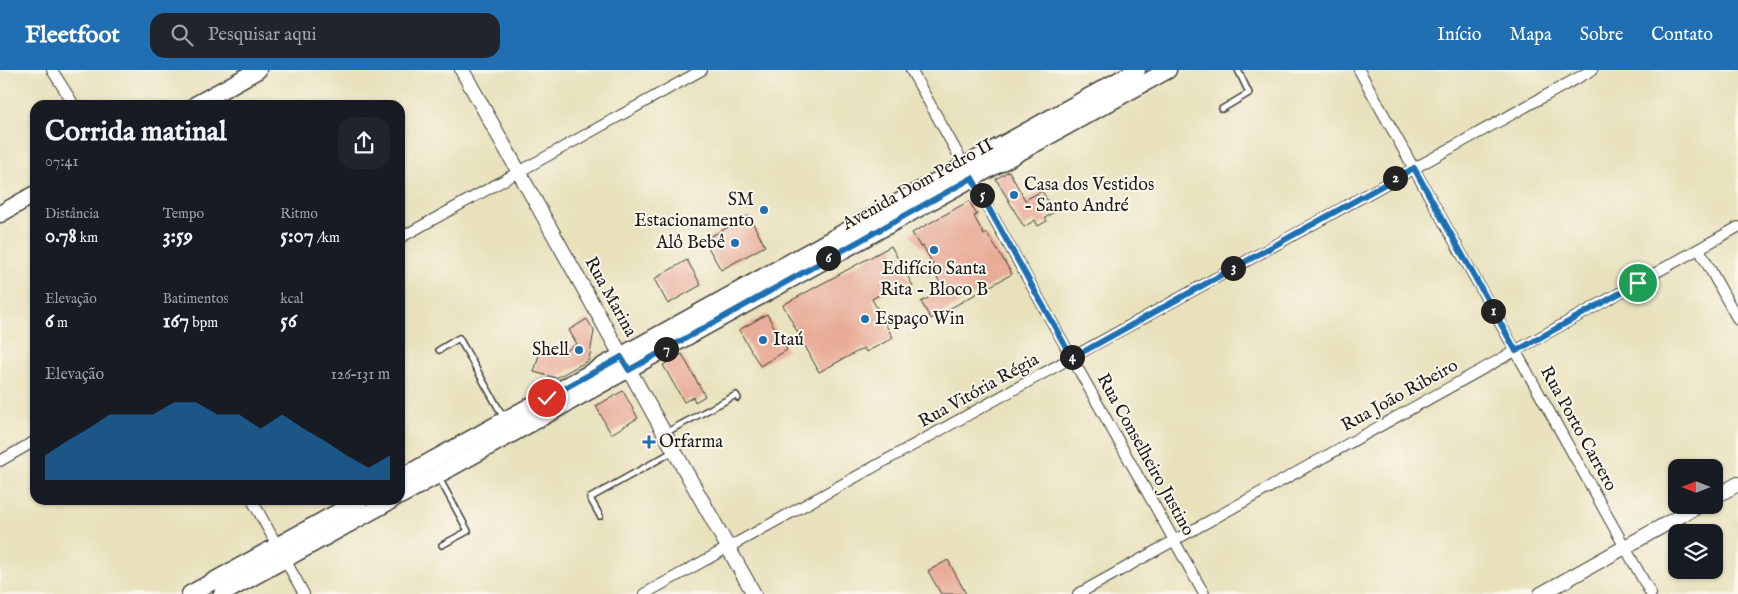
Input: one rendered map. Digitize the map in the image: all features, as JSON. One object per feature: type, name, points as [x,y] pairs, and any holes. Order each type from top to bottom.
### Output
[{"type":"main road","points":[[204,100],[258,70]]},
{"type":"main road","name":"Avenida Dom Pedro II","points":[[405,493],[625,363],[968,171],[1137,70]]},
{"type":"main road","name":"Avenida Dom Pedro II","points":[[968,171],[1168,70]]},
{"type":"main road","points":[[0,214],[30,197]]},
{"type":"main road","name":"Avenida Dom Pedro II","points":[[405,475],[506,420],[625,363]]},
{"type":"main road","points":[[222,594],[352,505]]},
{"type":"main road","points":[[190,594],[381,505]]},
{"type":"street","points":[[52,70],[71,100]]},
{"type":"street","name":"Rua Marina","points":[[462,70],[754,594]]},
{"type":"street","points":[[405,235],[702,70]]},
{"type":"street","name":"Rua Conselheiro Justino","points":[[911,70],[1204,594]]},
{"type":"street","name":"Rua Porto Carrero","points":[[1359,70],[1651,594]]},
{"type":"street","name":"Rua Vitória Régia","points":[[644,594],[1592,70]]},
{"type":"street","name":"Rua João Ribeiro","points":[[1078,594],[1738,227]]},
{"type":"street","points":[[1699,249],[1738,320]]},
{"type":"street","points":[[0,461],[30,444]]},
{"type":"street","points":[[1723,492],[1738,484]]},
{"type":"street","points":[[255,505],[304,594]]},
{"type":"street","points":[[1540,594],[1684,514]]},
{"type":"lane","points":[[1222,109],[1249,93],[1238,70]]},
{"type":"lane","points":[[439,350],[459,338],[506,420]]},
{"type":"lane","points":[[664,433],[736,395],[738,398]]},
{"type":"lane","points":[[600,516],[590,498],[674,451]]},
{"type":"lane","points":[[437,475],[468,531],[442,546]]},
{"type":"building","name":"Casa dos Vestidos - Santo André","points":[[1009,171],[1025,200],[1042,191],[1054,212],[1045,218],[1047,221],[1038,226],[1035,220],[1024,227],[996,179]]},
{"type":"building","points":[[969,201],[977,215],[974,216],[984,235],[987,233],[1012,274],[931,319],[921,302],[944,289],[930,266],[933,264],[923,246],[921,248],[912,233]]},
{"type":"building","name":"Alô Bebê","points":[[749,216],[765,246],[721,270],[704,240]]},
{"type":"building","points":[[891,246],[913,286],[900,294],[896,286],[872,299],[893,338],[866,352],[864,348],[819,372],[783,305]]},
{"type":"building","points":[[687,260],[701,285],[668,304],[654,279]]},
{"type":"building","name":"Itaú","points":[[767,314],[787,350],[760,366],[739,330]]},
{"type":"building","name":"Shell","points":[[587,319],[594,331],[589,360],[556,378],[534,372],[541,348],[562,353],[577,344],[569,330]]},
{"type":"building","points":[[682,354],[705,396],[695,402],[693,397],[684,402],[663,365]]},
{"type":"building","points":[[623,391],[638,418],[611,434],[596,406]]},
{"type":"building","points":[[948,560],[966,594],[941,594],[928,571]]},
{"type":"place","name":"Casa dos Vestidos - Santo André","points":[[1014,195]]},
{"type":"place","name":"SM Estacionamento","points":[[764,210]]},
{"type":"place","name":"Alô Bebê","points":[[735,243]]},
{"type":"place","name":"Edifício Santa Rita - Bloco B","points":[[934,250]]},
{"type":"place","name":"Espaço Win","points":[[865,319]]},
{"type":"place","name":"Itaú","points":[[763,340]]},
{"type":"place","name":"Shell","points":[[579,350]]},
{"type":"place","name":"Orfarma","points":[[649,442]]},
{"type":"route","points":[[547,398],[621,357],[629,370],[972,178],[1072,358],[1414,168],[1516,351],[1638,283]]}]
